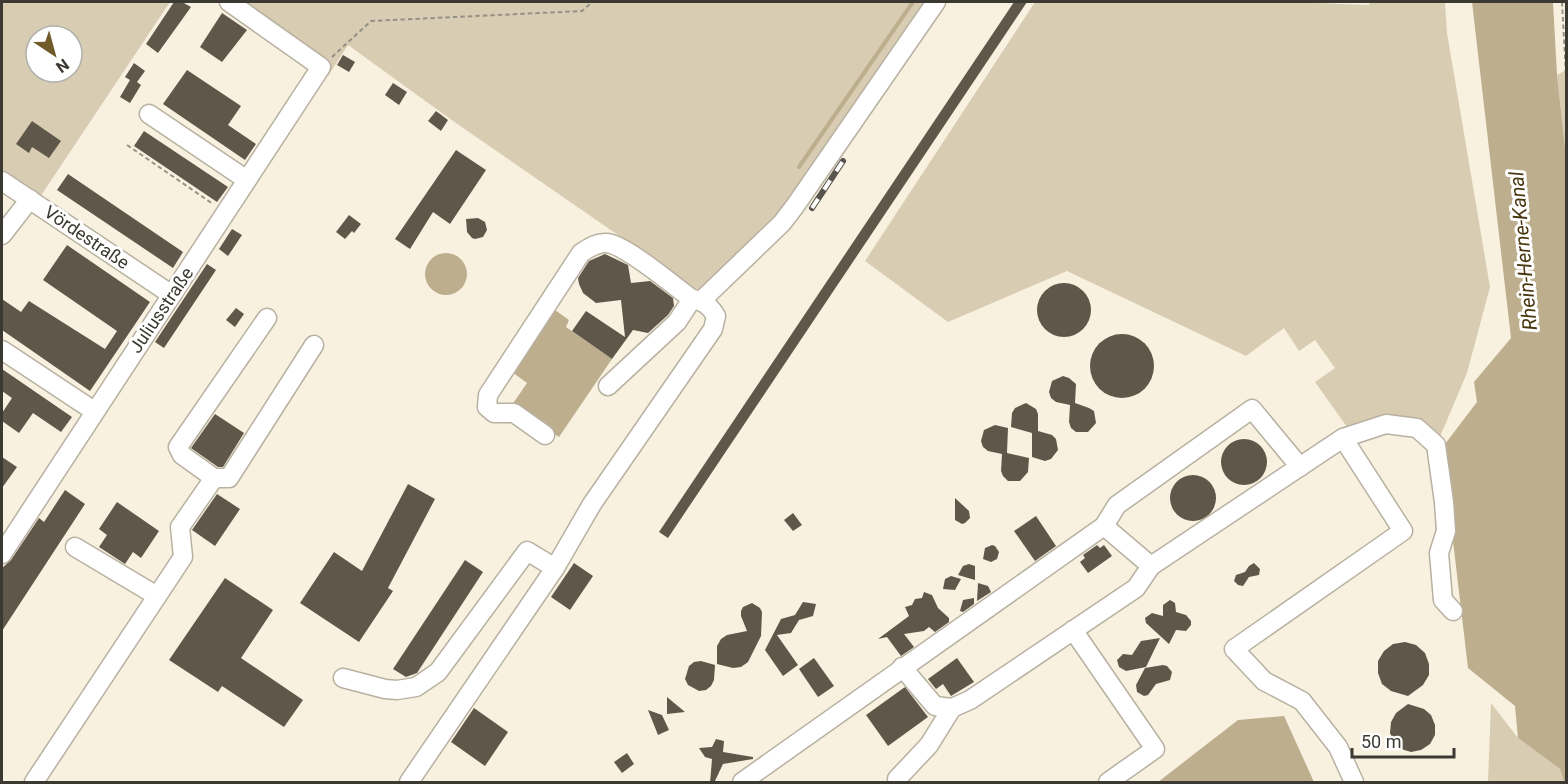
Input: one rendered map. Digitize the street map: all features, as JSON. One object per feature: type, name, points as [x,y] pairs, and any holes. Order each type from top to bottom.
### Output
[{"type":"street","points":[[230,2],[321,67]]},
{"type":"street","points":[[608,386],[677,322],[697,300],[782,223],[936,2]]},
{"type":"street","name":"Juliusstraße","points":[[2,554],[321,67]]},
{"type":"street","points":[[149,114],[247,180]]},
{"type":"street","name":"Vördestraße","points":[[2,181],[172,295]]},
{"type":"street","points":[[2,235],[30,199]]},
{"type":"street","points":[[409,783],[555,568],[592,504],[713,329],[716,316],[711,308],[625,251],[607,243],[594,245],[581,253],[488,395],[487,407],[494,413],[514,413],[545,435]]},
{"type":"street","points":[[267,318],[178,447],[182,455],[214,478],[229,478],[314,345]]},
{"type":"street","points":[[2,350],[94,411]]},
{"type":"street","points":[[742,783],[1104,526],[1117,505],[1252,409],[1300,467]]},
{"type":"street","points":[[902,668],[935,706],[952,708],[970,700],[1136,588],[1151,566],[1343,438],[1386,423],[1417,428],[1436,445],[1446,531],[1439,553],[1443,600],[1453,610]]},
{"type":"street","points":[[1343,438],[1403,531],[1234,649],[1264,681],[1302,701],[1338,747],[1354,783]]},
{"type":"street","points":[[34,783],[183,557],[180,527],[214,478]]},
{"type":"street","points":[[1104,526],[1151,566]]},
{"type":"street","points":[[75,547],[157,596]]},
{"type":"street","points":[[343,678],[385,689],[416,687],[438,672],[527,551],[555,568]]},
{"type":"street","points":[[1073,630],[1155,749],[1108,783]]},
{"type":"street","points":[[899,783],[897,779],[929,745],[952,708]]},
{"type":"path","points":[[321,67],[371,21],[582,11],[592,2]]},
{"type":"path","points":[[1562,2],[1566,75]]},
{"type":"path","points":[[127,146],[226,213]]},
{"type":"shaded area","points":[[2,2],[170,2],[40,197],[2,173]]},
{"type":"shaded area","points":[[221,2],[928,2],[785,212],[702,293],[453,121],[348,45],[328,76]]},
{"type":"shaded area","points":[[1035,2],[1287,2],[1369,5],[1370,2],[1445,2],[1447,33],[1490,287],[1467,373],[1439,439],[1420,418],[1391,416],[1347,427],[1315,382],[1335,368],[1315,340],[1299,351],[1284,328],[1246,356],[1067,271],[948,322],[865,261]]},
{"type":"shaded area","points":[[1566,70],[1566,156],[1557,75]]},
{"type":"shaded area","points":[[1491,703],[1518,738],[1560,769],[1564,782],[1488,782]]},
{"type":"water","name":"Rhein-Herne-Kanal","points":[[1472,2],[1553,2],[1557,75],[1566,156],[1566,782],[1564,782],[1560,769],[1518,738],[1515,706],[1468,668],[1442,448],[1477,402],[1474,382],[1511,338]]},
{"type":"water","points":[[446,253],[454,254],[461,259],[466,266],[466,282],[461,289],[454,294],[446,295],[438,294],[431,289],[426,282],[425,274],[426,266],[431,259],[438,254]]},
{"type":"water","points":[[555,310],[569,320],[566,327],[612,359],[559,437],[512,405],[527,383],[512,372]]},
{"type":"water","points":[[1284,716],[1314,782],[1158,782],[1238,720]]},
{"type":"building","points":[[174,2],[182,2],[191,7],[158,53],[146,44]]},
{"type":"building","points":[[1014,2],[1027,2],[668,538],[659,532]]},
{"type":"building","points":[[222,13],[247,30],[222,62],[200,47]]},
{"type":"building","points":[[343,55],[355,62],[349,72],[337,65]]},
{"type":"building","points":[[134,63],[145,71],[137,82],[141,85],[130,103],[120,97],[130,80],[125,77]]},
{"type":"building","points":[[187,70],[241,106],[228,125],[256,144],[245,160],[163,104]]},
{"type":"building","points":[[393,83],[407,92],[399,105],[385,95]]},
{"type":"building","points":[[436,111],[448,120],[441,131],[428,121]]},
{"type":"building","points":[[32,121],[61,141],[49,158],[32,147],[29,153],[16,144]]},
{"type":"building","points":[[144,131],[228,187],[217,202],[134,146]]},
{"type":"building","points":[[456,150],[486,170],[450,224],[433,212],[410,249],[395,239]]},
{"type":"building","points":[[68,174],[183,252],[173,268],[57,190]]},
{"type":"building","points":[[349,215],[361,224],[345,239],[336,232]]},
{"type":"building","points":[[478,218],[485,222],[487,230],[483,237],[475,239],[467,232],[466,219]]},
{"type":"building","points":[[232,229],[242,235],[228,256],[219,249]]},
{"type":"building","points":[[67,245],[150,302],[90,391],[2,330],[2,299],[21,312],[29,301],[105,349],[117,331],[43,280]]},
{"type":"building","points":[[605,254],[628,265],[631,283],[650,281],[673,298],[674,306],[668,315],[648,333],[633,330],[612,359],[572,331],[586,311],[625,337],[621,300],[596,303],[583,293],[579,284],[578,278],[589,261]]},
{"type":"building","points":[[207,264],[216,270],[164,348],[155,342]]},
{"type":"building","points":[[1059,283],[1069,283],[1079,287],[1087,295],[1091,310],[1087,325],[1079,333],[1069,337],[1059,337],[1049,333],[1041,325],[1037,315],[1037,305],[1041,295],[1049,287]]},
{"type":"building","points":[[236,308],[244,314],[235,327],[226,320]]},
{"type":"building","points":[[1116,334],[1128,334],[1145,343],[1152,354],[1154,366],[1152,378],[1145,389],[1128,398],[1116,398],[1104,393],[1095,384],[1090,372],[1090,360],[1095,348],[1104,339]]},
{"type":"building","points":[[2,369],[72,417],[61,432],[33,413],[19,433],[2,421],[2,413],[12,398],[2,391]]},
{"type":"building","points":[[1063,376],[1076,384],[1075,403],[1094,411],[1096,423],[1088,432],[1076,432],[1071,428],[1070,405],[1056,402],[1051,398],[1049,392],[1052,381]]},
{"type":"building","points":[[1026,403],[1036,409],[1038,431],[1052,435],[1056,439],[1058,450],[1051,459],[1045,461],[1032,457],[1032,433],[1011,427],[1012,413],[1015,408]]},
{"type":"building","points":[[215,414],[244,433],[223,467],[218,467],[191,448]]},
{"type":"building","points":[[995,425],[1008,428],[1007,453],[1029,458],[1028,472],[1020,481],[1008,481],[1001,471],[1002,454],[988,451],[983,447],[981,441],[984,430]]},
{"type":"building","points":[[1244,439],[1253,440],[1261,445],[1266,453],[1266,471],[1261,479],[1253,484],[1244,485],[1235,484],[1227,479],[1222,471],[1221,462],[1222,453],[1227,445],[1235,440]]},
{"type":"building","points":[[2,457],[17,467],[2,488]]},
{"type":"building","points":[[1193,475],[1209,482],[1216,498],[1209,514],[1193,521],[1177,514],[1170,498],[1177,482]]},
{"type":"building","points":[[408,484],[435,499],[388,588],[393,591],[359,642],[300,603],[334,552],[362,571]]},
{"type":"building","points":[[65,490],[85,504],[2,631],[2,568],[11,560],[39,518],[44,522]]},
{"type":"building","points":[[217,494],[240,509],[215,546],[192,530]]},
{"type":"building","points":[[955,498],[969,511],[970,518],[962,524],[955,520]]},
{"type":"building","points":[[117,502],[159,531],[141,558],[133,552],[125,564],[99,547],[107,535],[99,529]]},
{"type":"building","points":[[793,513],[802,525],[793,531],[784,520]]},
{"type":"building","points":[[1036,516],[1056,546],[1035,561],[1014,531]]},
{"type":"building","points":[[992,545],[999,552],[997,559],[991,562],[983,559],[985,548]]},
{"type":"building","points":[[1097,545],[1100,548],[1104,545],[1112,556],[1088,573],[1080,562],[1085,558],[1083,555]]},
{"type":"building","points":[[465,560],[483,572],[417,673],[406,677],[393,669]]},
{"type":"building","points":[[574,563],[593,576],[570,610],[551,597]]},
{"type":"building","points":[[1254,563],[1260,569],[1259,575],[1249,577],[1243,586],[1238,585],[1234,581],[1236,575],[1245,572]]},
{"type":"building","points":[[969,564],[975,566],[975,580],[958,575],[963,566]]},
{"type":"building","points":[[951,576],[961,579],[955,590],[943,589],[945,579]]},
{"type":"building","points":[[225,578],[273,610],[241,658],[303,700],[284,727],[222,686],[218,692],[169,660]]},
{"type":"building","points":[[978,583],[988,586],[991,592],[977,601]]},
{"type":"building","points":[[924,592],[932,595],[938,608],[949,618],[949,622],[935,632],[929,627],[924,631],[904,634],[914,647],[901,656],[887,637],[878,639],[909,616],[905,607],[912,605],[915,599],[922,598]]},
{"type":"building","points":[[974,598],[974,604],[963,612],[960,611],[963,600]]},
{"type":"building","points":[[1170,600],[1175,603],[1176,612],[1186,615],[1191,625],[1186,631],[1176,630],[1169,644],[1146,623],[1145,618],[1152,613],[1163,616],[1163,605]]},
{"type":"building","points":[[803,602],[816,604],[813,616],[799,620],[791,633],[777,635],[798,665],[783,676],[765,650],[781,619],[795,615]]},
{"type":"building","points":[[752,603],[762,612],[761,636],[748,662],[741,667],[733,668],[717,664],[717,646],[721,639],[727,635],[747,631],[741,611],[743,607]]},
{"type":"building","points":[[1160,638],[1146,667],[1126,671],[1119,667],[1117,660],[1123,654],[1132,655],[1141,641]]},
{"type":"building","points":[[1405,642],[1416,645],[1425,653],[1429,664],[1429,675],[1423,685],[1408,696],[1391,691],[1382,684],[1378,673],[1378,661],[1384,651],[1393,644]]},
{"type":"building","points":[[814,658],[834,686],[818,697],[799,669]]},
{"type":"building","points":[[957,658],[974,682],[951,696],[943,684],[936,689],[928,679]]},
{"type":"building","points":[[701,661],[715,665],[714,680],[706,690],[699,691],[688,685],[685,679],[689,666]]},
{"type":"building","points":[[1163,665],[1172,672],[1170,680],[1156,684],[1148,695],[1144,696],[1137,692],[1136,685],[1145,668]]},
{"type":"building","points":[[905,687],[928,717],[888,746],[866,715]]},
{"type":"building","points":[[667,697],[685,712],[667,714]]},
{"type":"building","points":[[1408,704],[1424,709],[1431,715],[1435,725],[1435,735],[1430,744],[1421,750],[1411,752],[1401,749],[1394,742],[1390,733],[1391,722],[1396,713]]},
{"type":"building","points":[[474,708],[508,732],[485,766],[451,742]]},
{"type":"building","points":[[648,710],[662,715],[669,730],[658,735]]},
{"type":"building","points":[[716,739],[724,741],[723,752],[753,757],[753,759],[723,764],[714,783],[710,783],[712,759],[705,757],[699,748],[712,747]]},
{"type":"building","points":[[627,753],[634,764],[622,773],[614,762]]},
{"type":"waterway","points":[[799,167],[913,2]]},
{"type":"railway","points":[[812,208],[843,161]]}]
